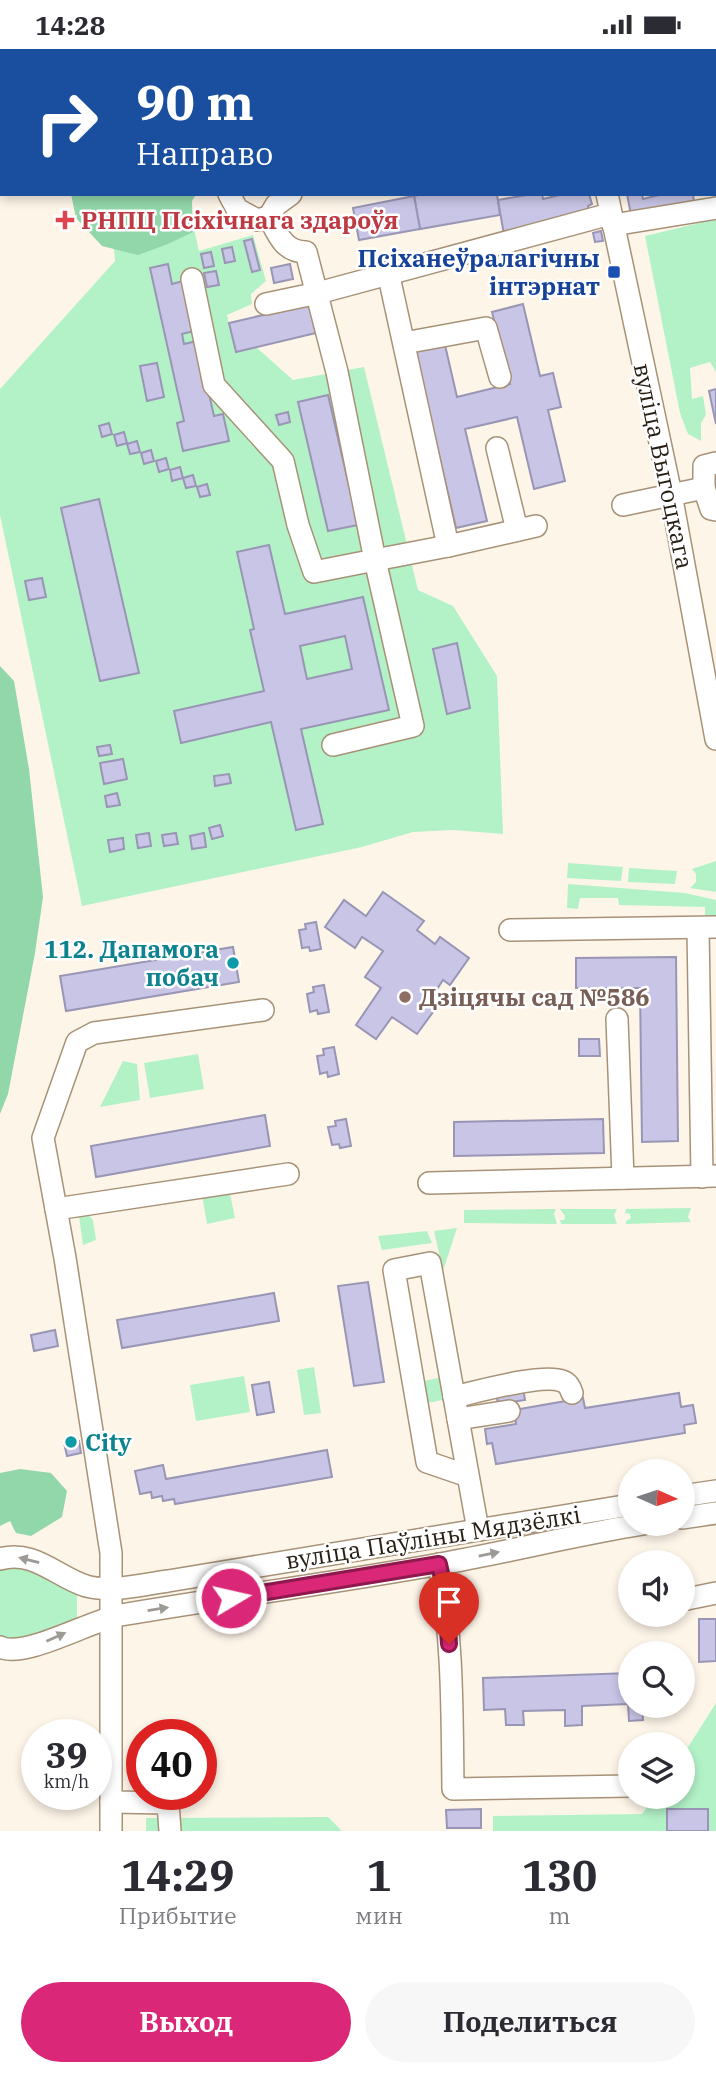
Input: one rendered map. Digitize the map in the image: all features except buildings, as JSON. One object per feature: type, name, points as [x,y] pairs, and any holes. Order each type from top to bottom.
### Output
[{"type":"street","points":[[230,196],[237,209],[257,220],[269,217],[276,205],[287,196]]},
{"type":"street","points":[[266,304],[318,293],[610,211],[716,208]]},
{"type":"street","name":"вуліца Выгоцкага","points":[[610,211],[710,668],[716,739]]},
{"type":"street","points":[[269,217],[281,241],[295,252],[306,252],[318,293],[413,726],[333,745]]},
{"type":"street","points":[[388,272],[448,546]]},
{"type":"street","points":[[192,279],[215,385],[283,461],[298,524],[314,572],[526,528],[497,448]]},
{"type":"street","points":[[404,343],[486,328],[500,377]]},
{"type":"street","points":[[716,463],[704,466],[704,488],[711,509],[716,510]]},
{"type":"street","points":[[623,505],[704,488]]},
{"type":"street","points":[[429,1183],[709,1177],[707,927],[510,930]]},
{"type":"street","points":[[111,1719],[111,1553],[43,1138],[77,1042],[94,1033],[264,1010]]},
{"type":"street","points":[[617,1019],[623,1178]]},
{"type":"street","points":[[56,1209],[288,1174]]},
{"type":"street","points":[[468,1476],[427,1462],[394,1270],[430,1263],[478,1530]]},
{"type":"street","points":[[454,1397],[495,1387],[549,1379],[570,1386],[572,1393]]},
{"type":"street","points":[[458,1419],[509,1411]]},
{"type":"street","points":[[695,1494],[716,1491]]},
{"type":"street","name":"вуліца Паўліны Мядзёлкі","points":[[0,1559],[8,1556],[26,1558],[87,1586],[111,1588],[618,1507]]},
{"type":"street","points":[[695,1516],[716,1513]]},
{"type":"street","name":"вуліца Паўліны Мядзёлкі","points":[[0,1647],[6,1650],[43,1643],[112,1617],[439,1564],[618,1529]]},
{"type":"street","points":[[439,1564],[446,1597],[451,1667],[453,1789],[618,1786]]},
{"type":"street","points":[[695,1597],[716,1593]]},
{"type":"street","points":[[112,1802],[168,1804],[170,1831]]},
{"type":"street","points":[[111,1810],[111,1831]]},
{"type":"green space","points":[[71,196],[195,196],[192,201],[193,232],[138,255],[102,246],[76,218]]},
{"type":"green space","points":[[188,202],[199,251],[253,235],[266,281],[251,294],[252,304],[227,315],[235,351],[256,347],[293,380],[364,367],[418,590],[453,606],[497,676],[503,834],[453,830],[413,832],[362,847],[82,906],[0,515],[0,389],[115,261],[112,226]]},
{"type":"green space","points":[[716,219],[716,372],[710,362],[690,368],[692,399],[703,396],[706,415],[701,423],[701,441],[688,434],[680,413],[645,236]]},
{"type":"green space","points":[[0,666],[14,681],[29,769],[43,897],[8,1094],[0,1114]]},
{"type":"green space","points":[[716,861],[716,892],[690,888],[696,882],[696,874],[692,869]]},
{"type":"green space","points":[[568,863],[623,867],[621,881],[567,878]]},
{"type":"green space","points":[[629,868],[677,871],[675,884],[628,882]]},
{"type":"green space","points":[[568,884],[685,893],[716,900],[716,918],[705,918],[705,907],[619,905],[618,898],[580,898],[578,909],[567,908]]},
{"type":"green space","points":[[198,1054],[204,1089],[150,1098],[144,1063]]},
{"type":"green space","points":[[123,1061],[137,1064],[140,1100],[100,1107]]},
{"type":"green space","points":[[229,1189],[235,1218],[207,1224],[202,1195]]},
{"type":"green space","points":[[691,1208],[688,1217],[691,1222],[626,1224],[631,1218],[630,1214],[625,1213],[626,1209]]},
{"type":"green space","points":[[556,1209],[554,1214],[557,1224],[464,1223],[464,1210]]},
{"type":"green space","points":[[560,1209],[617,1209],[614,1215],[617,1224],[561,1224],[560,1220],[564,1220],[565,1216]]},
{"type":"green space","points":[[88,1214],[93,1220],[96,1240],[83,1245],[79,1216]]},
{"type":"green space","points":[[457,1228],[443,1271],[434,1231]]},
{"type":"green space","points":[[427,1231],[432,1243],[382,1250],[378,1236]]},
{"type":"green space","points":[[314,1367],[321,1413],[304,1415],[297,1370]]},
{"type":"green space","points":[[244,1376],[250,1412],[196,1421],[190,1385]]},
{"type":"green space","points":[[443,1377],[447,1399],[423,1404],[419,1382]]},
{"type":"green space","points":[[20,1469],[51,1473],[67,1491],[62,1517],[31,1536],[16,1533],[10,1521],[0,1526],[0,1473]]},
{"type":"green space","points":[[23,1565],[77,1592],[77,1618],[21,1640],[0,1638],[0,1568]]},
{"type":"green space","points":[[716,1703],[716,1831],[493,1831],[493,1816],[642,1814],[646,1809],[695,1809],[695,1736]]},
{"type":"green space","points":[[328,1817],[342,1831],[146,1831],[146,1818]]},
{"type":"place","name":"РНПЦ Псіхічнага здароўя","points":[[65,220]]},
{"type":"place","name":"Псіханеўралагічны інтэрнат","points":[[614,272]]},
{"type":"place","name":"112. Дапамога побач","points":[[233,963]]},
{"type":"place","name":"Дзіцячы сад №586","points":[[405,997]]},
{"type":"place","name":"City","points":[[71,1442]]},
{"type":"route","points":[[231,1598],[439,1564],[446,1597],[449,1644]]}]
